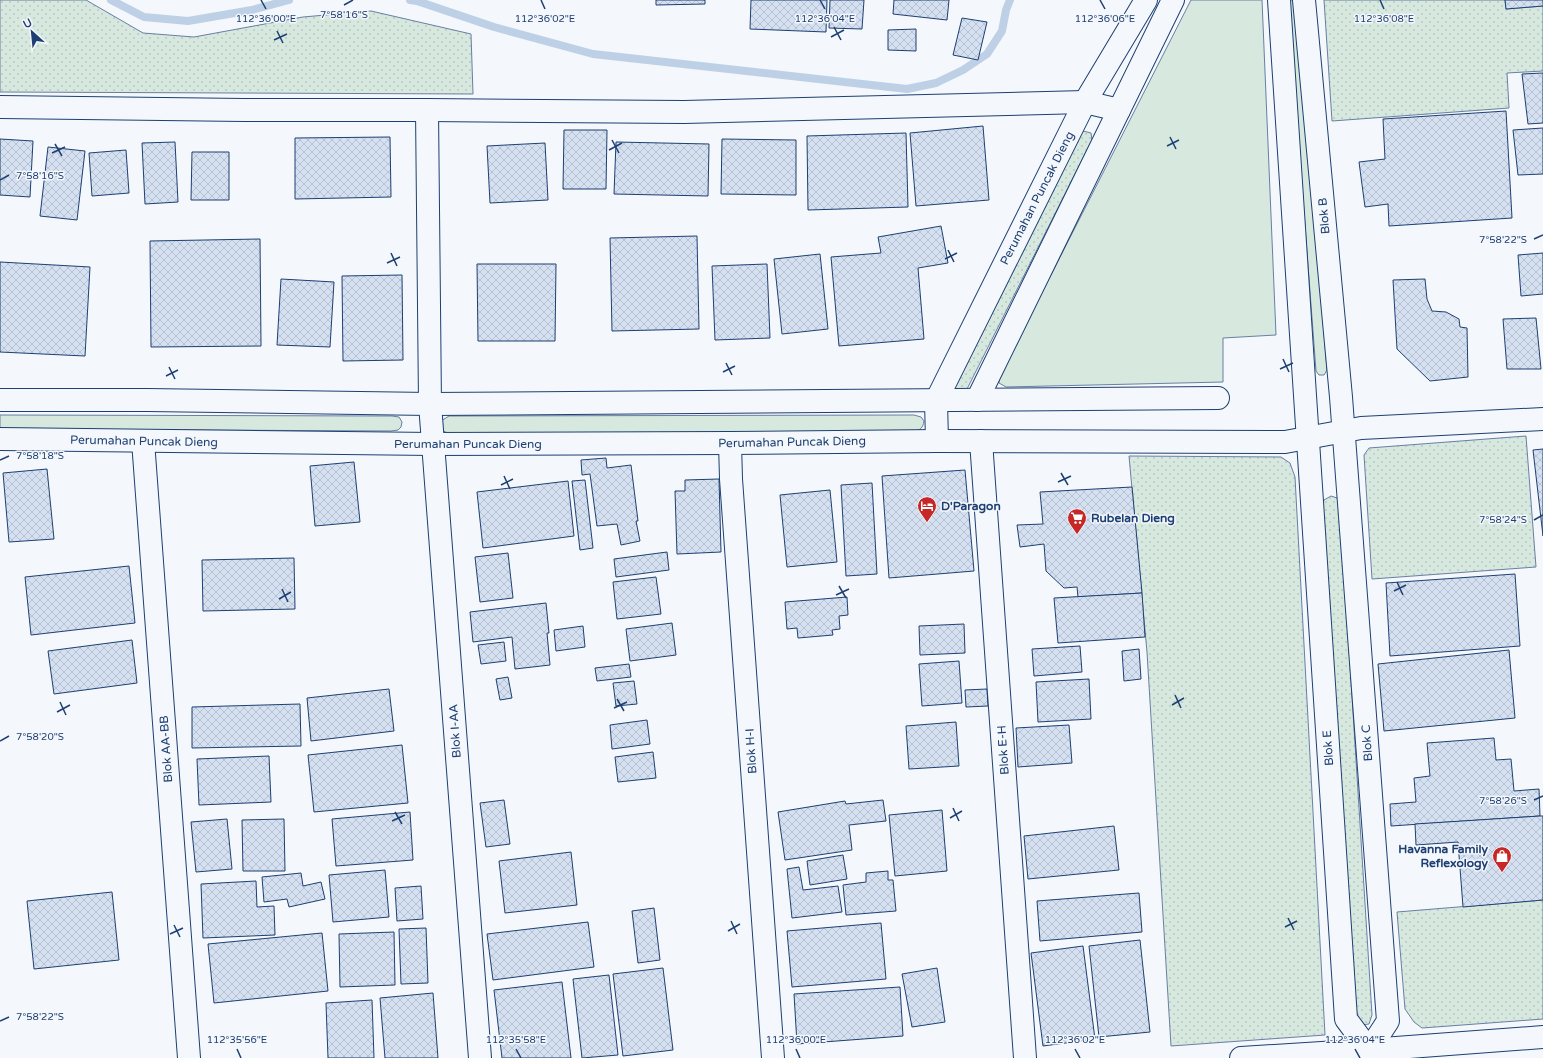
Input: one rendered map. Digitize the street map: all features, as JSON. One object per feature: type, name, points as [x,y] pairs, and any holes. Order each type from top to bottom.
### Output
[{"type":"street","name":"Perumahan Puncak Dieng","points":[[937,440],[936,401],[1085,102],[1146,0]]},
{"type":"street","points":[[977,400],[1173,0]]},
{"type":"street","name":"Blok E","points":[[1279,0],[1346,1019],[1369,1054]]},
{"type":"street","name":"Blok B","points":[[1304,0],[1343,431]]},
{"type":"street","points":[[0,107],[244,110],[684,112],[1085,102],[1119,110]]},
{"type":"street","name":"Blok I-AA","points":[[427,110],[430,404],[480,1058]]},
{"type":"street","points":[[0,400],[147,400],[430,404],[1218,398]]},
{"type":"street","name":"Perumahan Puncak Dieng","points":[[0,439],[433,444],[730,443],[937,440],[1285,442],[1361,428],[1543,418]]},
{"type":"street","name":"Blok C","points":[[1343,431],[1388,1021],[1369,1054]]},
{"type":"street","name":"Blok AA-BB","points":[[143,441],[189,1058]]},
{"type":"street","name":"Blok E-H","points":[[981,441],[1025,1058]]},
{"type":"street","name":"Blok H-I","points":[[730,443],[773,1058]]},
{"type":"street","points":[[1241,1058],[1369,1054],[1543,1037]]},
{"type":"shaded area","points":[[0,0],[86,0],[143,33],[194,37],[303,17],[371,11],[471,34],[473,94],[0,92]]},
{"type":"shaded area","points":[[1191,0],[1262,0],[1276,335],[1223,338],[1223,382],[1006,387],[999,383],[999,377]]},
{"type":"shaded area","points":[[1288,0],[1297,0],[1327,370],[1324,375],[1319,375],[1316,371]]},
{"type":"shaded area","points":[[1324,0],[1505,0],[1506,9],[1543,6],[1543,71],[1507,73],[1509,108],[1332,121]]},
{"type":"shaded area","points":[[1083,131],[1091,133],[1092,140],[965,393],[955,394],[954,388],[1079,135]]},
{"type":"shaded area","points":[[0,415],[392,416],[399,417],[402,422],[401,427],[398,430],[391,431],[0,429]]},
{"type":"shaded area","points":[[914,415],[921,417],[924,421],[921,428],[914,432],[448,433],[443,431],[441,421],[449,416]]},
{"type":"shaded area","points":[[1526,436],[1536,567],[1372,579],[1364,455],[1369,448]]},
{"type":"shaded area","points":[[1129,456],[1281,457],[1290,463],[1295,477],[1325,1035],[1171,1046],[1147,652]]},
{"type":"shaded area","points":[[1331,496],[1337,498],[1340,505],[1372,1015],[1369,1024],[1361,1025],[1357,1017],[1322,505],[1324,500]]},
{"type":"shaded area","points":[[1543,900],[1543,1019],[1422,1028],[1414,1022],[1405,1009],[1397,912]]},
{"type":"building","points":[[656,0],[705,0],[705,4],[656,5]]},
{"type":"building","points":[[751,0],[827,0],[826,32],[750,29]]},
{"type":"building","points":[[830,0],[864,0],[862,29],[829,28]]},
{"type":"building","points":[[894,0],[949,0],[947,20],[893,14]]},
{"type":"building","points":[[1505,0],[1543,0],[1543,6],[1506,9]]},
{"type":"building","points":[[962,18],[987,22],[978,60],[953,55]]},
{"type":"building","points":[[916,29],[916,51],[888,50],[888,30]]},
{"type":"building","points":[[1543,73],[1543,123],[1528,124],[1522,74]]},
{"type":"building","points":[[1506,111],[1512,218],[1389,226],[1388,204],[1365,207],[1359,162],[1385,159],[1383,119]]},
{"type":"building","points":[[983,126],[989,200],[916,206],[910,133]]},
{"type":"building","points":[[1543,128],[1543,174],[1518,175],[1513,130]]},
{"type":"building","points":[[564,130],[607,130],[606,189],[563,189]]},
{"type":"building","points":[[906,133],[908,207],[808,210],[807,136]]},
{"type":"building","points":[[390,137],[391,197],[295,199],[295,138]]},
{"type":"building","points":[[0,139],[33,141],[30,197],[0,195]]},
{"type":"building","points":[[722,139],[796,140],[796,195],[721,194]]},
{"type":"building","points":[[175,142],[178,202],[145,204],[142,143]]},
{"type":"building","points":[[616,142],[709,144],[708,196],[614,194]]},
{"type":"building","points":[[545,143],[548,200],[490,203],[487,146]]},
{"type":"building","points":[[48,147],[85,151],[77,220],[40,216]]},
{"type":"building","points":[[126,150],[129,193],[92,196],[89,153]]},
{"type":"building","points":[[192,152],[229,152],[229,200],[191,200]]},
{"type":"building","points":[[941,226],[948,263],[918,268],[924,339],[839,346],[831,257],[881,253],[878,237]]},
{"type":"building","points":[[697,236],[699,329],[612,331],[610,238]]},
{"type":"building","points":[[260,239],[261,346],[151,347],[150,241]]},
{"type":"building","points":[[1543,253],[1543,294],[1521,296],[1518,255]]},
{"type":"building","points":[[820,254],[828,329],[782,334],[774,259]]},
{"type":"building","points":[[0,262],[90,267],[85,356],[0,352]]},
{"type":"building","points":[[477,264],[556,264],[555,341],[478,341]]},
{"type":"building","points":[[767,264],[770,338],[715,340],[712,266]]},
{"type":"building","points":[[402,275],[403,360],[343,361],[342,276]]},
{"type":"building","points":[[281,279],[334,282],[330,347],[277,345]]},
{"type":"building","points":[[1425,279],[1427,299],[1432,311],[1446,312],[1459,319],[1460,327],[1467,328],[1468,377],[1430,381],[1397,349],[1393,280]]},
{"type":"building","points":[[1536,318],[1541,369],[1507,369],[1503,319]]},
{"type":"building","points":[[1543,449],[1543,536],[1533,450]]},
{"type":"building","points":[[606,458],[607,468],[631,465],[638,521],[636,521],[640,541],[621,545],[617,524],[597,526],[590,474],[582,475],[581,460]]},
{"type":"building","points":[[354,462],[360,522],[315,526],[310,466]]},
{"type":"building","points":[[47,469],[54,539],[9,542],[3,473]]},
{"type":"building","name":"D'Paragon","points":[[965,470],[974,571],[889,578],[882,476]]},
{"type":"building","points":[[719,479],[721,552],[677,554],[675,491],[685,491],[685,480]]},
{"type":"building","points":[[585,480],[593,548],[580,550],[572,481]]},
{"type":"building","points":[[568,481],[574,536],[483,548],[477,492]]},
{"type":"building","points":[[872,483],[877,574],[846,576],[841,485]]},
{"type":"building","name":"Rubelan Dieng","points":[[1132,487],[1142,593],[1078,597],[1077,587],[1064,588],[1046,571],[1044,544],[1020,547],[1017,525],[1043,524],[1040,492]]},
{"type":"building","points":[[830,490],[837,562],[787,567],[780,495]]},
{"type":"building","points":[[667,552],[669,570],[616,577],[614,559]]},
{"type":"building","points":[[508,553],[513,598],[480,602],[475,557]]},
{"type":"building","points":[[294,558],[295,609],[203,611],[202,560]]},
{"type":"building","points":[[129,566],[135,623],[31,635],[25,577]]},
{"type":"building","points":[[1515,574],[1520,646],[1390,656],[1386,583]]},
{"type":"building","points":[[656,577],[661,614],[617,619],[613,582]]},
{"type":"building","points":[[1142,593],[1145,637],[1058,643],[1054,598]]},
{"type":"building","points":[[847,597],[848,615],[839,616],[840,629],[832,630],[833,635],[798,638],[797,628],[787,629],[785,602]]},
{"type":"building","points":[[546,603],[550,665],[515,669],[512,637],[473,642],[470,612]]},
{"type":"building","points":[[672,623],[676,655],[630,661],[626,629]]},
{"type":"building","points":[[964,624],[965,653],[920,655],[919,626]]},
{"type":"building","points":[[583,626],[585,647],[556,651],[554,630]]},
{"type":"building","points":[[132,640],[137,683],[54,694],[48,651]]},
{"type":"building","points":[[504,642],[506,661],[481,664],[478,645]]},
{"type":"building","points":[[1080,646],[1082,672],[1034,676],[1032,649]]},
{"type":"building","points":[[1139,649],[1141,679],[1124,681],[1122,651]]},
{"type":"building","points":[[1509,650],[1515,718],[1384,731],[1378,664]]},
{"type":"building","points":[[959,661],[962,703],[922,706],[919,664]]},
{"type":"building","points":[[629,664],[631,677],[597,681],[595,668]]},
{"type":"building","points":[[508,677],[512,698],[500,700],[496,679]]},
{"type":"building","points":[[1089,679],[1091,719],[1038,722],[1036,682]]},
{"type":"building","points":[[634,681],[637,704],[616,706],[613,683]]},
{"type":"building","points":[[389,689],[394,731],[311,741],[307,698]]},
{"type":"building","points":[[987,689],[988,706],[966,707],[965,690]]},
{"type":"building","points":[[300,704],[301,746],[192,748],[192,707]]},
{"type":"building","points":[[647,720],[650,744],[612,749],[610,725]]},
{"type":"building","points":[[956,722],[959,766],[909,769],[906,726]]},
{"type":"building","points":[[1069,725],[1072,763],[1018,767],[1016,728]]},
{"type":"building","points":[[1494,738],[1496,760],[1511,759],[1514,791],[1539,789],[1540,816],[1391,826],[1390,804],[1416,802],[1414,778],[1430,776],[1427,743]]},
{"type":"building","points":[[402,745],[408,803],[314,812],[308,755]]},
{"type":"building","points":[[653,752],[656,778],[618,782],[615,757]]},
{"type":"building","points":[[269,756],[271,802],[199,805],[197,759]]},
{"type":"building","points":[[504,800],[510,844],[486,847],[480,803]]},
{"type":"building","points":[[883,800],[886,821],[849,825],[852,850],[785,860],[778,812],[845,801],[846,804]]},
{"type":"building","points":[[942,810],[947,871],[895,876],[889,815]]},
{"type":"building","points":[[410,812],[413,860],[336,866],[332,819]]},
{"type":"building","name":"Havanna Family Reflexology","points":[[1543,816],[1543,900],[1463,907],[1458,842],[1416,845],[1415,824]]},
{"type":"building","points":[[227,819],[232,869],[196,872],[191,822]]},
{"type":"building","points":[[284,819],[285,871],[243,871],[242,820]]},
{"type":"building","points":[[1114,826],[1119,870],[1028,879],[1024,836]]},
{"type":"building","points":[[571,852],[577,905],[505,913],[499,861]]},
{"type":"building","points":[[843,855],[847,879],[810,885],[807,861]]},
{"type":"building","points":[[799,867],[803,890],[838,886],[842,912],[792,918],[787,869]]},
{"type":"building","points":[[385,870],[389,917],[333,922],[329,875]]},
{"type":"building","points":[[888,871],[888,880],[893,880],[896,911],[846,915],[843,885],[866,882],[866,873]]},
{"type":"building","points":[[301,873],[303,886],[321,882],[325,899],[289,907],[287,899],[264,902],[262,877]]},
{"type":"building","points":[[256,881],[257,907],[274,906],[275,935],[203,938],[201,884]]},
{"type":"building","points":[[421,886],[423,919],[397,921],[395,888]]},
{"type":"building","points":[[112,892],[119,960],[34,969],[27,901]]},
{"type":"building","points":[[1139,893],[1142,932],[1040,941],[1037,901]]},
{"type":"building","points":[[654,908],[660,960],[638,963],[632,911]]},
{"type":"building","points":[[588,922],[594,967],[493,980],[487,934]]},
{"type":"building","points":[[881,923],[886,979],[792,987],[787,931]]},
{"type":"building","points":[[426,928],[428,983],[401,984],[399,929]]},
{"type":"building","points":[[394,932],[395,985],[340,987],[339,934]]},
{"type":"building","points":[[322,933],[328,991],[214,1003],[208,944]]},
{"type":"building","points":[[1140,940],[1150,1032],[1099,1037],[1089,946]]},
{"type":"building","points":[[1083,946],[1095,1039],[1043,1046],[1031,953]]},
{"type":"building","points":[[663,968],[673,1050],[623,1056],[613,974]]},
{"type":"building","points":[[937,968],[945,1022],[912,1027],[902,974]]},
{"type":"building","points":[[609,975],[618,1055],[582,1058],[573,979]]},
{"type":"building","points":[[562,982],[571,1058],[502,1058],[494,990]]},
{"type":"building","points":[[900,987],[903,1036],[797,1044],[794,994]]},
{"type":"building","points":[[433,993],[438,1058],[385,1058],[380,998]]},
{"type":"building","points":[[372,1000],[374,1058],[328,1058],[326,1003]]},
{"type":"waterway","points":[[111,0],[144,17],[188,21],[252,10],[289,0]]},
{"type":"waterway","points":[[410,0],[494,27],[593,54],[907,89],[936,83],[963,70],[987,54],[1002,31],[1006,10],[1010,0]]},
{"type":"place","name":"D'Paragon","points":[[927,523]]},
{"type":"place","name":"Rubelan Dieng","points":[[1077,535]]},
{"type":"place","name":"Havanna Family Reflexology","points":[[1502,873]]}]
